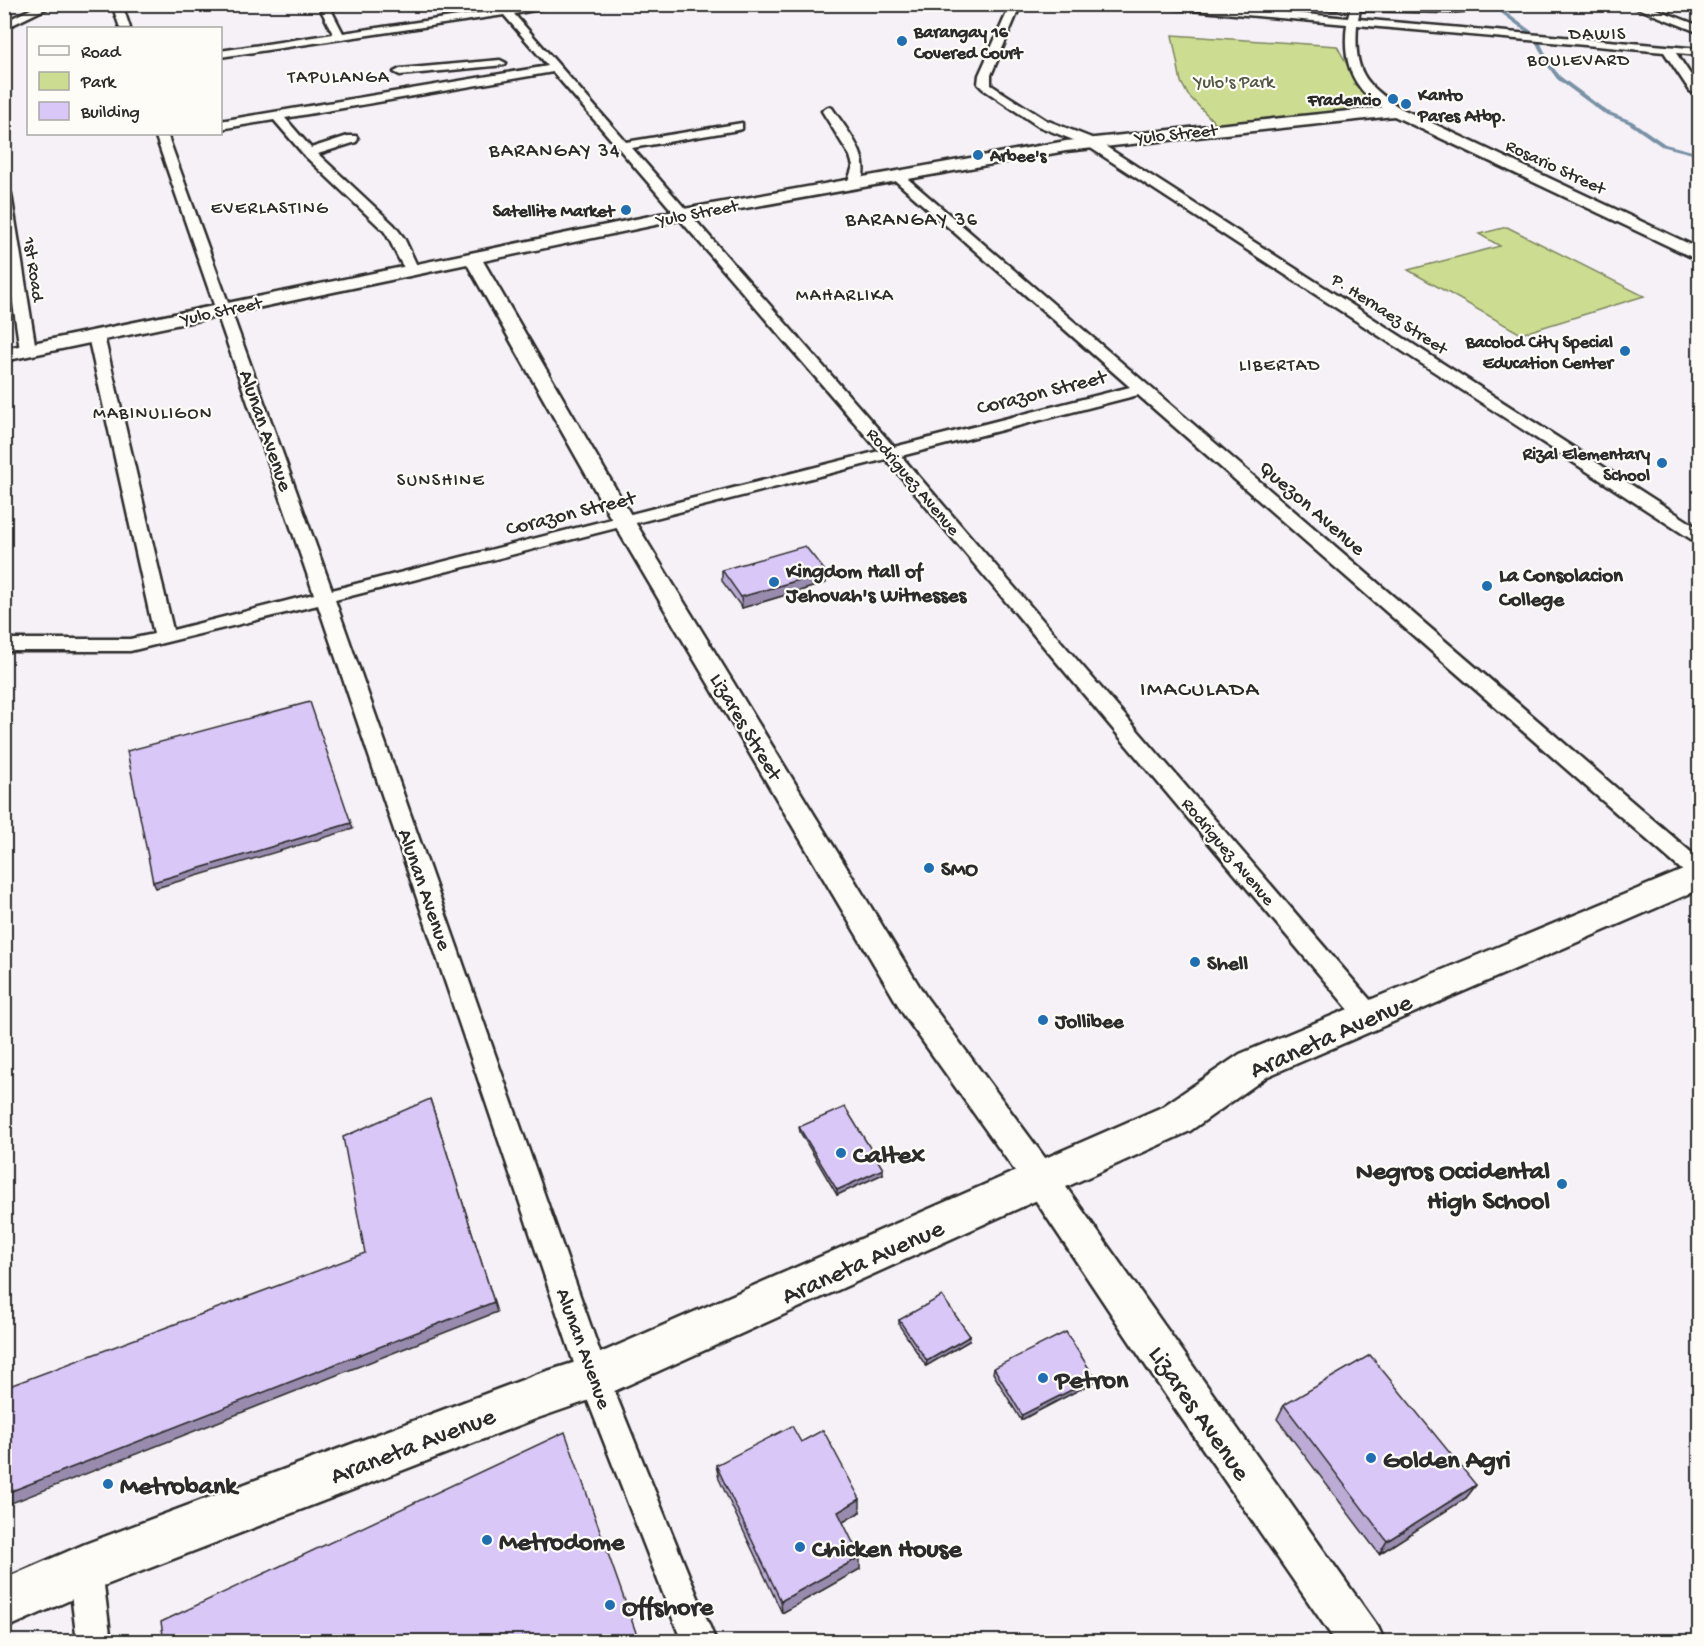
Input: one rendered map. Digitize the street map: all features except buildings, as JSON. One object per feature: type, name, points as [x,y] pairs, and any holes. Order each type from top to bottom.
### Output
[{"type":"main road","name":"Araneta Avenue","points":[[4,1604],[85,1569],[538,1396],[594,1378],[1042,1181],[1176,1119],[1254,1065],[1700,874]]},
{"type":"street","points":[[4,26],[50,4]]},
{"type":"street","points":[[117,4],[125,27]]},
{"type":"street","points":[[323,4],[340,37]]},
{"type":"street","points":[[222,54],[340,37],[504,8],[559,4]]},
{"type":"street","name":"P. Hernaez Street","points":[[1016,4],[985,75],[984,84],[1003,99],[1042,123],[1090,142],[1700,537]]},
{"type":"street","points":[[1157,4],[1351,23],[1700,52]]},
{"type":"street","points":[[1312,4],[1355,8],[1474,8],[1511,4]]},
{"type":"street","points":[[1632,4],[1700,30]]},
{"type":"street","name":"Rodriguez Avenue","points":[[504,8],[545,61],[684,214],[1369,1016]]},
{"type":"street","points":[[1355,8],[1351,23],[1351,45],[1360,82],[1396,111]]},
{"type":"street","points":[[1668,50],[1694,89]]},
{"type":"street","points":[[400,72],[511,61]]},
{"type":"street","points":[[222,124],[277,116],[545,61]]},
{"type":"street","points":[[828,111],[856,156],[859,166],[854,184]]},
{"type":"street","name":"Yulo Street","points":[[4,355],[684,214],[896,176],[1090,142],[1396,111]]},
{"type":"street","name":"Rosario Street","points":[[1396,111],[1700,256]]},
{"type":"street","points":[[277,116],[309,153],[389,228],[397,238],[412,270]]},
{"type":"street","points":[[624,146],[738,126]]},
{"type":"street","name":"Alunan Avenue","points":[[162,135],[326,598],[594,1378],[699,1641]]},
{"type":"street","points":[[309,153],[352,139]]},
{"type":"street","name":"Quezon Avenue","points":[[896,176],[1700,874]]},
{"type":"street","name":"1st Road","points":[[4,194],[28,350]]},
{"type":"street","name":"Lizares Street","points":[[472,258],[624,522],[915,1006],[1042,1181]]},
{"type":"street","points":[[96,336],[165,638]]},
{"type":"street","name":"Corazon Street","points":[[4,645],[130,645],[165,638],[1142,389]]},
{"type":"street","name":"Lizares Avenue","points":[[1042,1181],[1363,1641]]},
{"type":"street","points":[[85,1569],[94,1641]]},
{"type":"green space","name":"Yulo's Park","points":[[1172,35],[1337,46],[1357,83],[1354,84],[1382,106],[1218,126],[1188,95],[1181,82]]},
{"type":"green space","points":[[1507,227],[1644,296],[1521,334],[1408,270],[1500,246],[1479,234]]},
{"type":"waterway","points":[[1491,4],[1535,36],[1549,65],[1559,78],[1605,112],[1630,122],[1663,145],[1700,155]]},
{"type":"place","name":"Barangay 16 Covered Court","points":[[902,41]]},
{"type":"place","name":"Fradencio","points":[[1393,99]]},
{"type":"place","name":"Kanto Pares Atbp.","points":[[1406,104]]},
{"type":"place","name":"Arbee's","points":[[978,155]]},
{"type":"place","name":"Satellite Market","points":[[626,210]]},
{"type":"place","name":"Bacolod City Special Education Center","points":[[1625,351]]},
{"type":"place","name":"Rizal Elementary School","points":[[1662,463]]},
{"type":"place","name":"Kingdom Hall of Jehovah's Witnesses","points":[[774,582]]},
{"type":"place","name":"La Consolacion College","points":[[1487,586]]},
{"type":"place","name":"SMO","points":[[929,868]]},
{"type":"place","name":"Shell","points":[[1195,962]]},
{"type":"place","name":"Jollibee","points":[[1043,1020]]},
{"type":"place","name":"Caltex","points":[[841,1153]]},
{"type":"place","name":"Negros Occidental High School","points":[[1562,1184]]},
{"type":"place","name":"Petron","points":[[1043,1378]]},
{"type":"place","name":"Golden Agri","points":[[1371,1458]]},
{"type":"place","name":"Metrobank","points":[[108,1484]]},
{"type":"place","name":"Metrodome","points":[[487,1540]]},
{"type":"place","name":"Chicken House","points":[[800,1547]]},
{"type":"place","name":"Offshore","points":[[610,1605]]},
{"type":"district","name":"DAWIS","points":[[1598,33]]},
{"type":"district","name":"BOULEVARD","points":[[1579,59]]},
{"type":"district","name":"TAPULANGA","points":[[339,76]]},
{"type":"district","name":"BARANGAY 34","points":[[555,149]]},
{"type":"district","name":"EVERLASTING","points":[[270,207]]},
{"type":"district","name":"BARANGAY 36","points":[[912,218]]},
{"type":"district","name":"MAHARLIKA","points":[[845,294]]},
{"type":"district","name":"LIBERTAD","points":[[1280,364]]},
{"type":"district","name":"MABINULIGON","points":[[153,412]]},
{"type":"district","name":"SUNSHINE","points":[[441,479]]},
{"type":"district","name":"IMACULADA","points":[[1200,687]]}]
